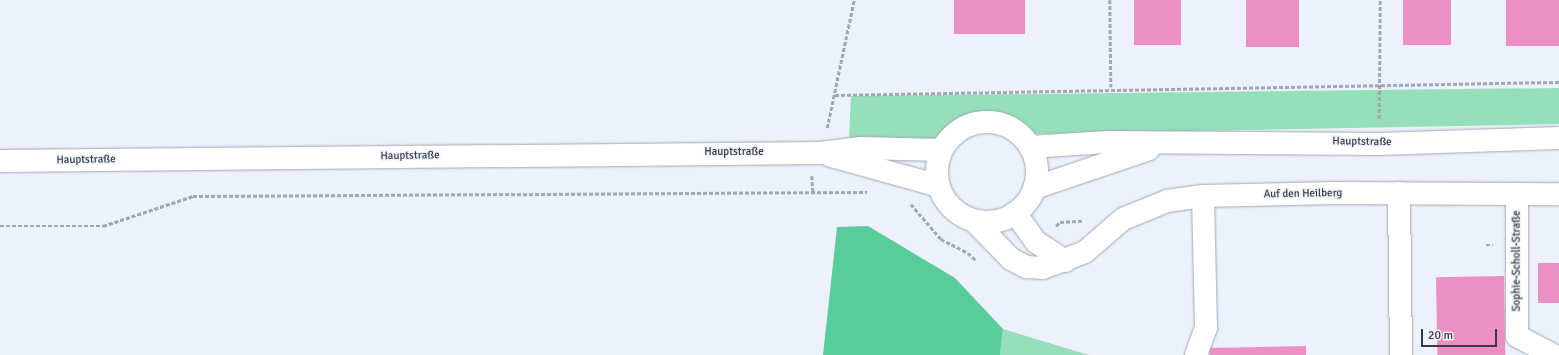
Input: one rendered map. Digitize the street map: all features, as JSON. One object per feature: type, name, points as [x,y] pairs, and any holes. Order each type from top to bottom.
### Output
[{"type":"street","points":[[985,121],[1006,125],[1030,147],[1036,162],[1034,188],[1025,204],[1015,213],[995,221],[973,220],[955,211],[938,186],[937,168],[941,150],[954,133],[985,121]]},
{"type":"street","name":"Hauptstraße","points":[[1030,147],[1107,142],[1165,144],[1322,141],[1380,144],[1559,138]]},
{"type":"street","name":"Hauptstraße","points":[[1034,188],[1165,144]]},
{"type":"street","name":"Hauptstraße","points":[[0,161],[820,153],[861,148],[941,150]]},
{"type":"street","name":"Hauptstraße","points":[[820,153],[938,186]]},
{"type":"street","points":[[1399,193],[1401,355]]},
{"type":"street","name":"Auf den Heilberg","points":[[973,220],[1011,259],[1026,267],[1043,268],[1065,261],[1085,252],[1123,219],[1145,208],[1167,201],[1203,196],[1399,193],[1517,195],[1559,194]]},
{"type":"street","name":"Sophie-Scholl-Straße","points":[[1517,195],[1517,336],[1552,355]]},
{"type":"street","points":[[1196,355],[1206,328],[1203,196]]},
{"type":"street","points":[[1015,213],[1036,242],[1065,261]]},
{"type":"path","points":[[828,123],[854,0]]},
{"type":"path","points":[[1110,0],[1111,87]]},
{"type":"path","points":[[1380,0],[1381,84]]},
{"type":"path","points":[[835,94],[1111,87],[1559,82]]},
{"type":"path","points":[[0,226],[104,226],[193,196],[813,192]]},
{"type":"green space","points":[[1559,88],[1559,124],[1037,134],[1001,117],[978,116],[951,126],[930,141],[849,138],[851,96]]},
{"type":"green space","points":[[868,226],[955,278],[1003,329],[1000,355],[823,355],[837,227]]},
{"type":"green space","points":[[1003,329],[1089,355],[1000,355]]},
{"type":"building","points":[[954,0],[1025,0],[1025,34],[954,34]]},
{"type":"building","points":[[1134,0],[1181,0],[1181,45],[1134,45]]},
{"type":"building","points":[[1246,0],[1299,0],[1299,47],[1246,47]]},
{"type":"building","points":[[1403,0],[1451,0],[1451,45],[1403,45]]},
{"type":"building","points":[[1506,0],[1559,0],[1559,46],[1506,46]]},
{"type":"building","points":[[1538,263],[1559,263],[1559,303],[1538,303]]},
{"type":"building","points":[[1504,276],[1505,355],[1437,355],[1436,277]]},
{"type":"building","points":[[1306,346],[1306,355],[1210,355],[1209,348]]}]
